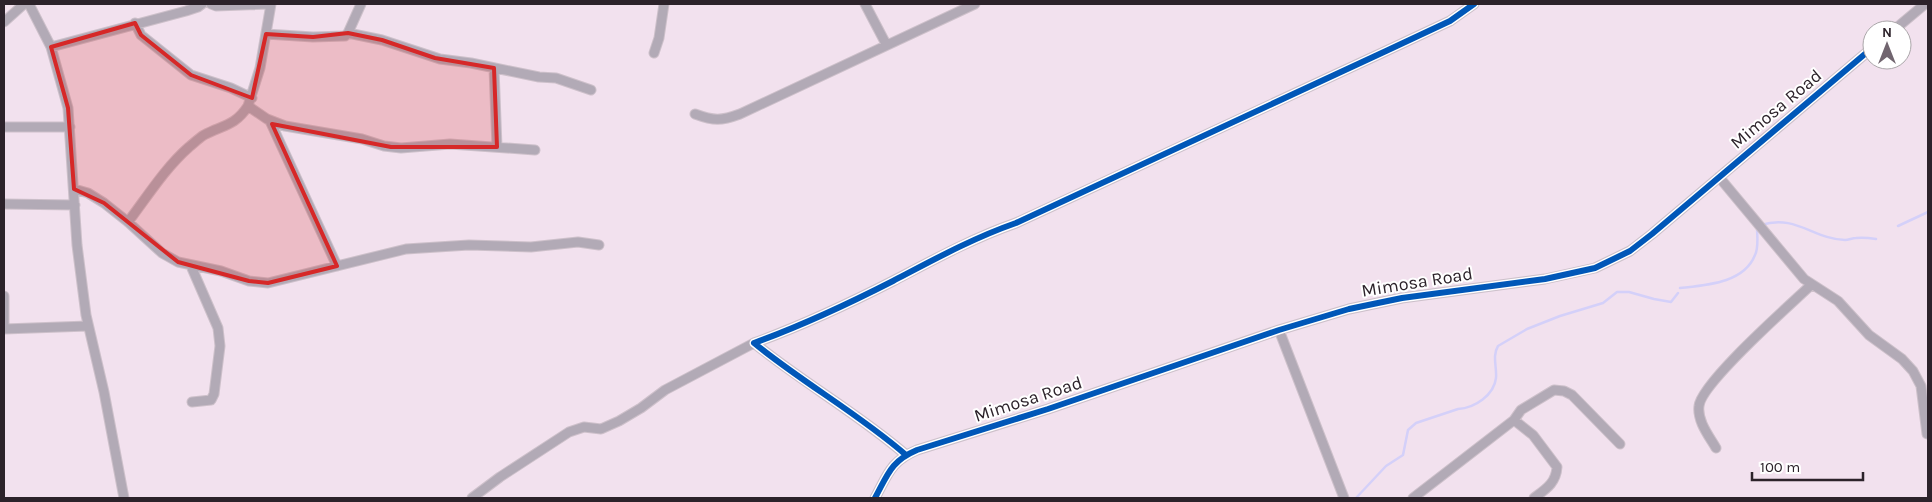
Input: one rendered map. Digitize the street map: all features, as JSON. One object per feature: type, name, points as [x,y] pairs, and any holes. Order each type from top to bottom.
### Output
[{"type":"street","points":[[4,22],[24,4]]},
{"type":"street","points":[[29,4],[51,47],[66,96],[70,127],[81,283],[88,326],[104,392],[124,498]]},
{"type":"street","points":[[51,47],[192,9],[202,4]]},
{"type":"street","points":[[128,222],[162,176],[183,152],[202,137],[231,124],[242,114],[250,102],[260,68],[271,4],[216,6],[211,4]]},
{"type":"street","points":[[266,34],[312,37],[345,36],[361,4]]},
{"type":"street","points":[[654,53],[659,38],[664,4]]},
{"type":"street","points":[[865,4],[886,44]]},
{"type":"street","points":[[695,114],[713,120],[740,114],[886,44],[975,4]]},
{"type":"street","points":[[472,498],[500,477],[569,432],[584,427],[600,429],[619,421],[641,408],[665,390],[754,343],[827,312],[975,239],[1016,223],[1292,96],[1450,21],[1474,4]]},
{"type":"street","points":[[1906,20],[1925,4]]},
{"type":"street","points":[[135,23],[141,35],[191,75],[231,88],[270,120],[285,126],[362,139],[391,147],[421,147],[450,144],[535,150]]},
{"type":"street","points":[[348,33],[382,40],[440,59],[471,63],[539,77],[556,78],[591,90]]},
{"type":"street","name":"Mimosa Road","points":[[876,498],[894,463],[906,455],[1048,409],[1279,330],[1374,302],[1545,279],[1595,268],[1630,251],[1862,56]]},
{"type":"street","points":[[494,68],[497,148]]},
{"type":"street","points":[[270,120],[337,266]]},
{"type":"street","points":[[4,127],[70,127]]},
{"type":"street","points":[[1719,177],[1785,259],[1811,285],[1838,301],[1869,335],[1902,359],[1913,371],[1921,386],[1928,434]]},
{"type":"street","points":[[74,189],[88,193],[128,222],[162,253],[178,262],[249,281],[268,283],[402,250],[430,246],[486,244],[531,248],[578,242],[599,244]]},
{"type":"street","points":[[4,204],[75,205]]},
{"type":"street","points":[[191,266],[215,318],[220,346],[214,394],[211,400],[192,402]]},
{"type":"street","points":[[1716,448],[1700,419],[1699,405],[1702,396],[1726,367],[1811,285]]},
{"type":"street","points":[[4,296],[4,324]]},
{"type":"street","points":[[4,329],[88,326]]},
{"type":"street","points":[[1279,330],[1344,498]]},
{"type":"street","points":[[754,343],[787,370],[880,434],[906,455]]},
{"type":"street","points":[[1413,498],[1514,420],[1521,410],[1554,390],[1564,391],[1572,395],[1620,444]]},
{"type":"street","points":[[1514,420],[1533,435],[1557,467],[1556,477],[1551,484],[1534,498]]},
{"type":"highlighted area","points":[[135,23],[141,35],[191,75],[252,98],[266,34],[313,37],[348,33],[382,40],[435,58],[494,68],[497,147],[391,147],[272,124],[337,266],[268,283],[249,281],[178,262],[104,203],[74,189],[68,108],[51,47]]},
{"type":"waterway","points":[[1898,226],[1928,212]]},
{"type":"waterway","points":[[1761,225],[1773,222],[1795,225],[1834,239],[1876,239]]},
{"type":"waterway","points":[[1680,288],[1713,284],[1734,277],[1742,272],[1750,264],[1756,252],[1757,227]]},
{"type":"waterway","points":[[1356,498],[1386,466],[1403,455],[1408,430],[1416,423],[1471,406],[1488,395],[1496,378],[1495,358],[1498,346],[1527,329],[1560,316],[1603,303],[1617,292],[1629,292],[1671,302],[1678,293]]},
{"type":"cycle path","points":[[906,455],[754,343],[842,306],[969,242],[1016,223],[1450,21],[1474,4]]},
{"type":"cycle path","points":[[875,498],[891,469],[901,459],[917,450],[1048,409],[1279,330],[1349,309],[1402,298],[1545,279],[1595,268],[1630,251],[1652,234],[1862,56]]}]
